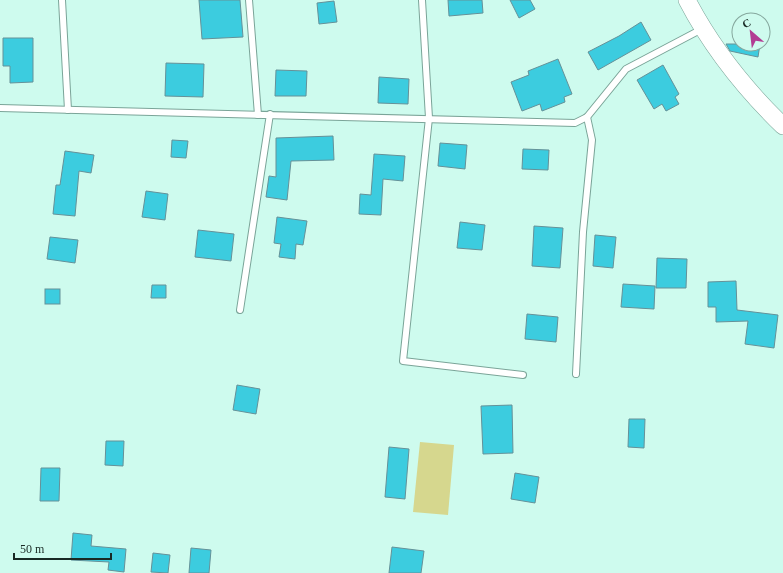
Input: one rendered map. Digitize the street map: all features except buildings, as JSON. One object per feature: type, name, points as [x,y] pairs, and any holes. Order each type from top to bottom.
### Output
[{"type":"street","points":[[687,0],[702,28],[751,95],[783,126]]},
{"type":"lane","points":[[62,0],[68,110]]},
{"type":"lane","points":[[249,0],[258,115]]},
{"type":"lane","points":[[422,0],[429,118],[403,361],[523,375]]},
{"type":"lane","points":[[0,108],[576,123],[587,117],[626,69],[702,28]]},
{"type":"lane","points":[[240,310],[270,114]]},
{"type":"lane","points":[[576,374],[583,232],[592,140],[587,117]]},
{"type":"green space","points":[[420,442],[454,445],[448,515],[413,512]]}]
